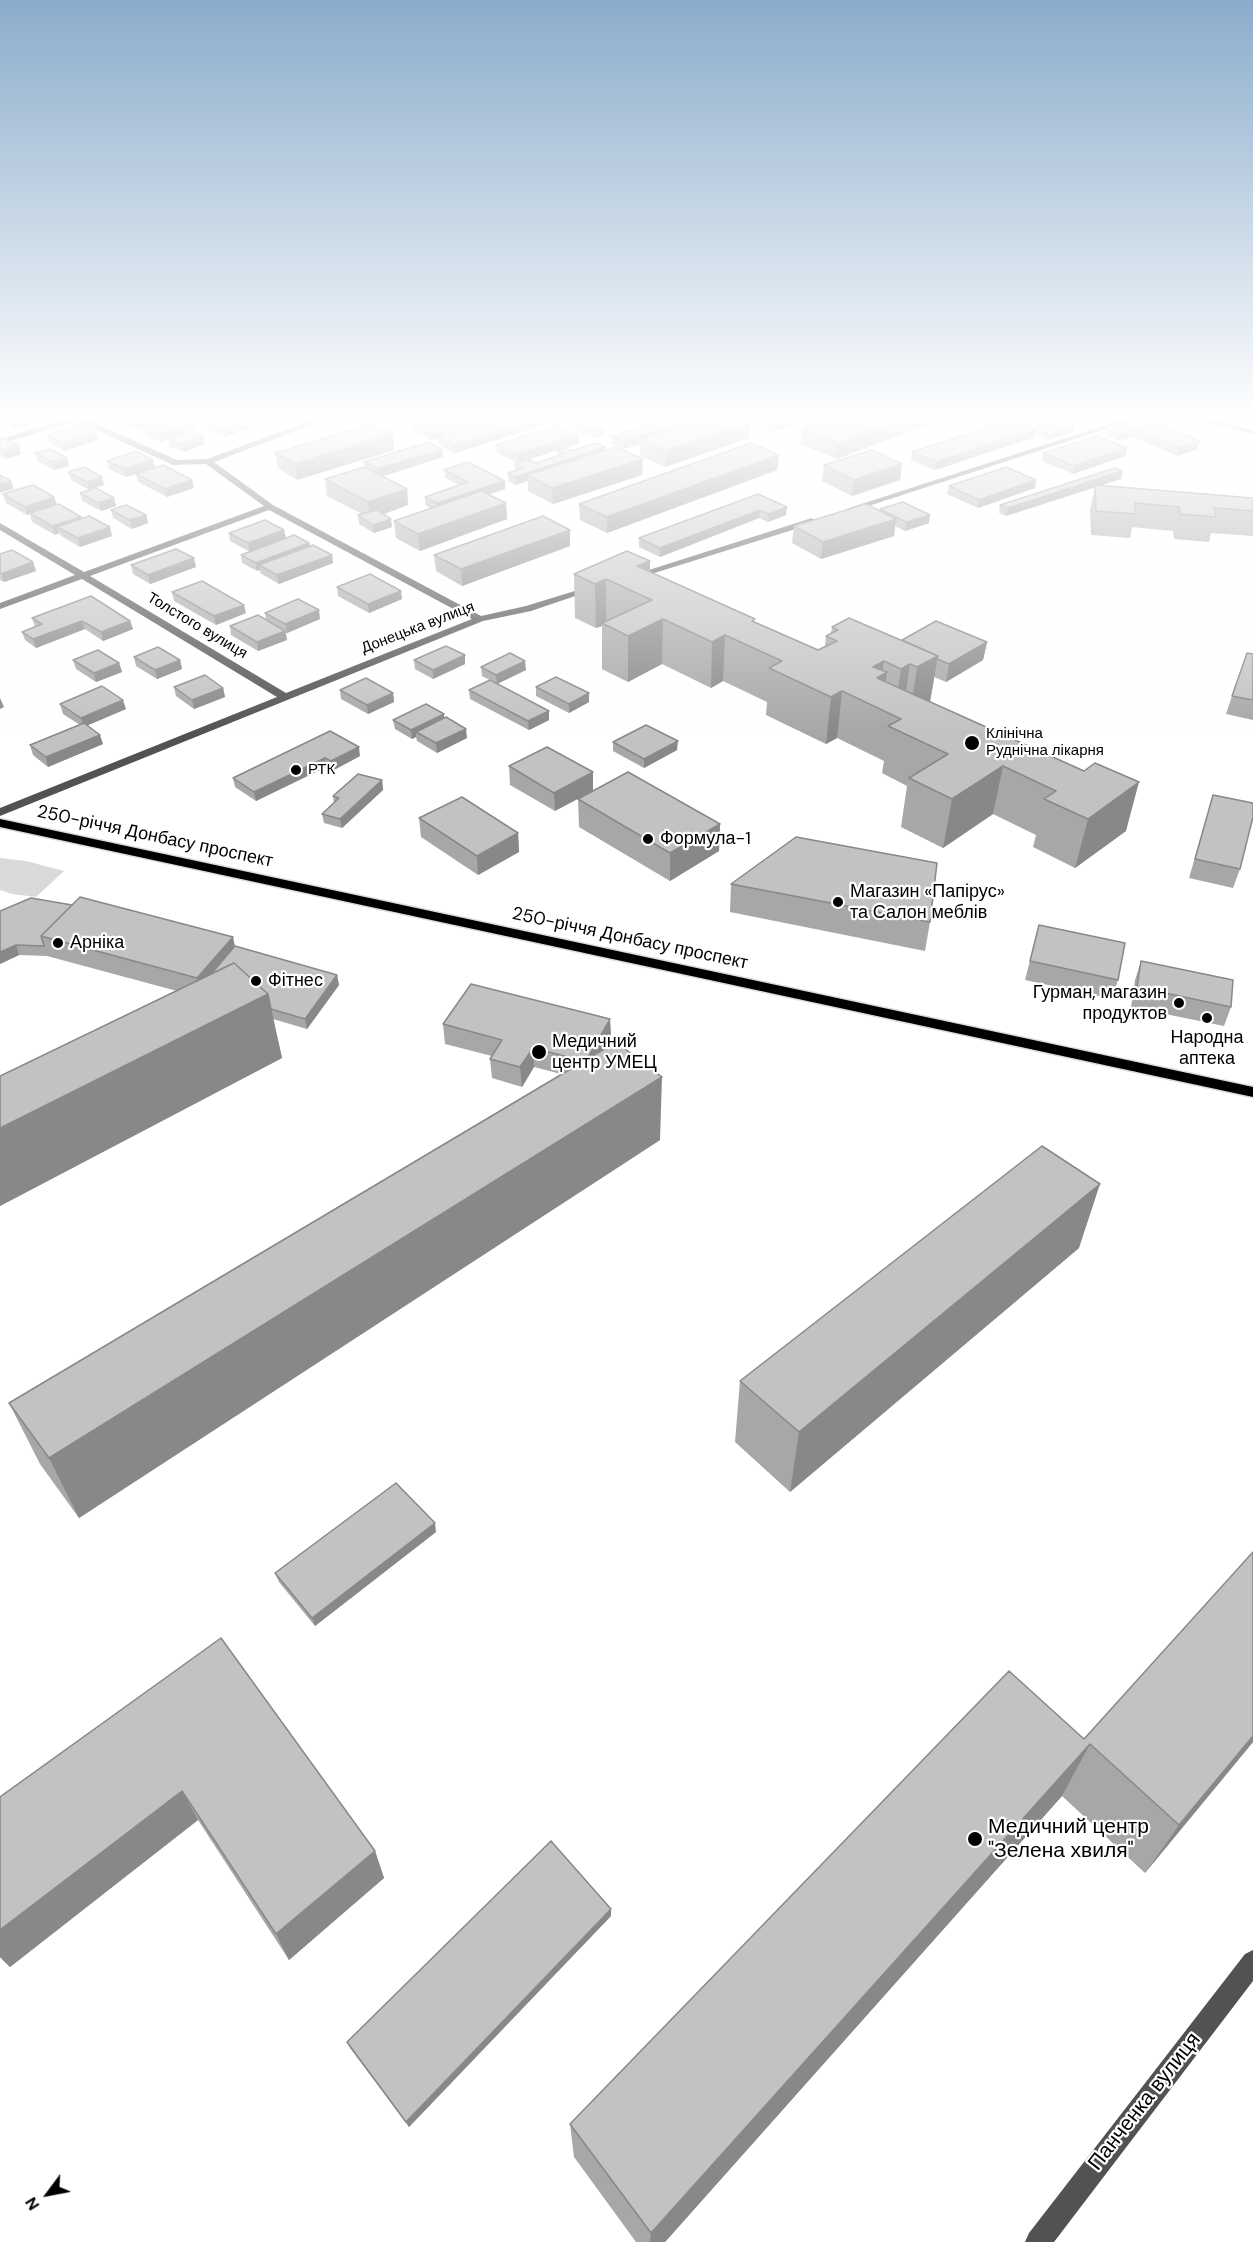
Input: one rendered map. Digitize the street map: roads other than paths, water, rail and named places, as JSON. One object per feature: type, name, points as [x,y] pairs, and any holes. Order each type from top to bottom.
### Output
[{"type":"main road","name":"250-річчя Донбасу проспект","points":[[0,823],[1253,1092]]},
{"type":"street","points":[[0,606],[225,524]]},
{"type":"street","points":[[301,524],[480,619]]},
{"type":"street","points":[[627,578],[803,524]]},
{"type":"street","name":"Толстого вулиця","points":[[1,527],[285,697]]},
{"type":"street","name":"Донецька вулиця","points":[[0,812],[480,619],[528,609],[605,585]]},
{"type":"street","name":"Панченка вулиця","points":[[1038,2242],[1253,1962]]},
{"type":"place","name":"Клінічна Руднічна лікарня","points":[[972,743]]},
{"type":"place","name":"РТК","points":[[296,770]]},
{"type":"place","name":"Формула-1","points":[[648,839]]},
{"type":"place","name":"Магазин «Папірус» та Салон меблів","points":[[838,902]]},
{"type":"place","name":"Арніка","points":[[58,943]]},
{"type":"place","name":"Фітнес","points":[[256,981]]},
{"type":"place","name":"Гурман, магазин продуктов","points":[[1179,1003]]},
{"type":"place","name":"Народна аптека","points":[[1207,1018]]},
{"type":"place","name":"Медичний центр УМЕЦ","points":[[539,1052]]},
{"type":"place","name":"Медичний центр \"Зелена хвиля\"","points":[[975,1839]]}]
